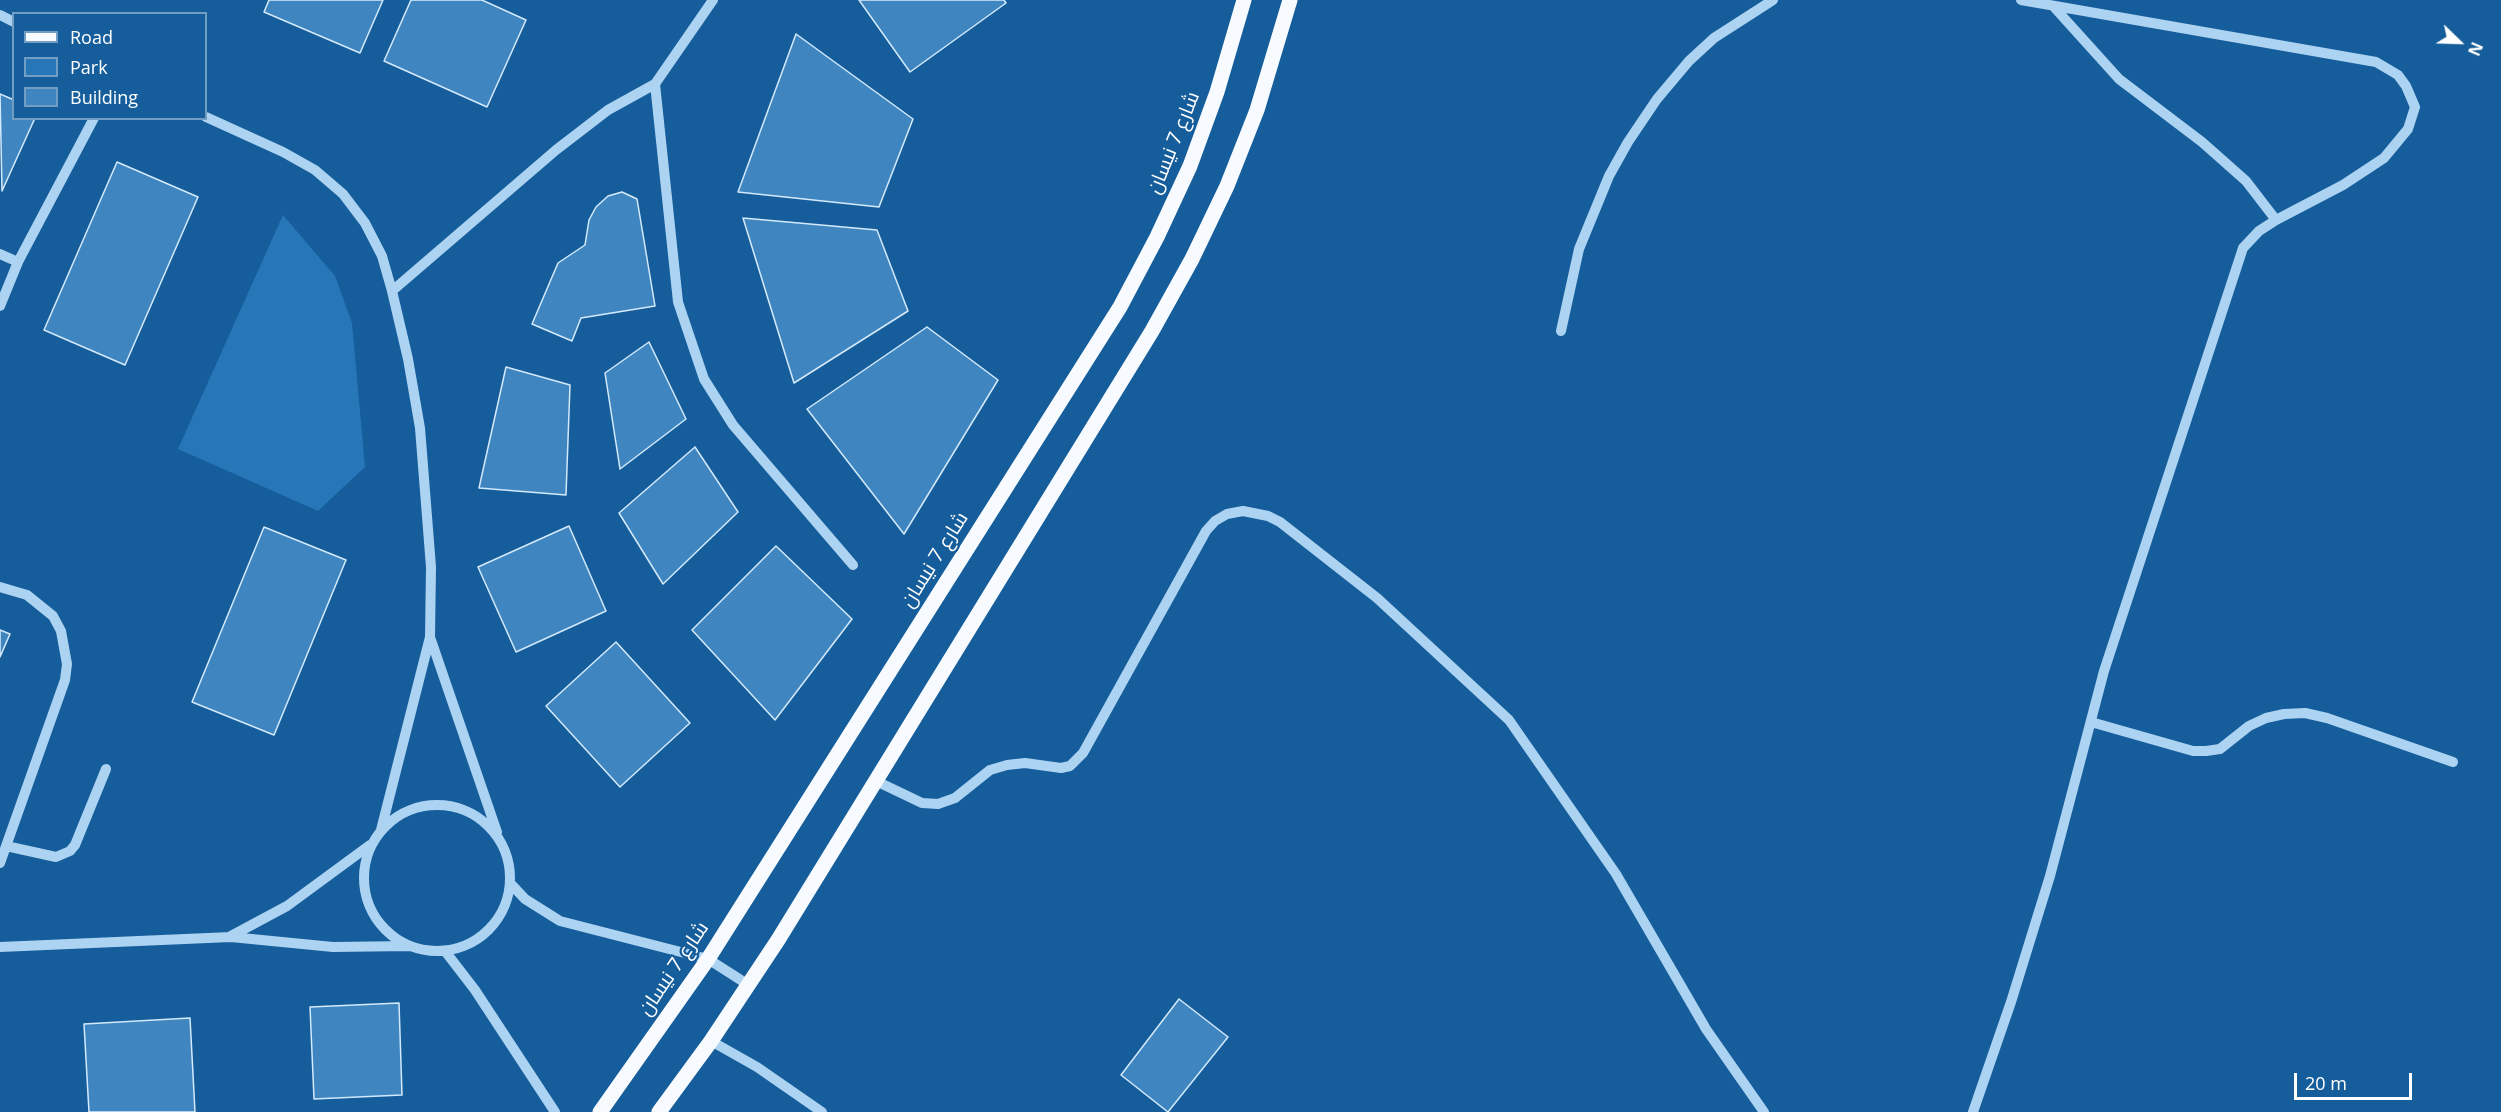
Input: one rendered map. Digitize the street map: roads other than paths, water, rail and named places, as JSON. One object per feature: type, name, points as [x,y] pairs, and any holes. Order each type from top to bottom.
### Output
[{"type":"main road","name":"شارع 7 نيسان","points":[[600,1112],[708,959],[1120,307],[1157,237],[1190,166],[1217,92],[1244,0]]},
{"type":"main road","points":[[659,1112],[711,1041],[778,940],[1152,331],[1192,259],[1227,186],[1257,110],[1290,0]]},
{"type":"street","points":[[392,291],[556,150],[608,110],[655,84],[713,0]]},
{"type":"street","points":[[1561,331],[1583,240],[1609,176],[1628,142],[1657,99],[1689,61],[1722,31],[1773,0]]},
{"type":"street","points":[[1973,1112],[2050,876],[2104,671],[2243,248],[2259,231],[2276,220],[2343,185],[2384,159],[2408,129],[2415,107],[2412,96],[2398,75],[2376,62],[2021,0]]},
{"type":"street","points":[[2054,7],[2119,79],[2202,142],[2246,181],[2276,220]]},
{"type":"street","points":[[655,84],[678,302],[704,379],[733,424],[853,565]]},
{"type":"street","points":[[207,117],[283,152],[315,170],[343,194],[365,223],[382,256],[392,291],[408,359],[421,439],[431,567],[430,637],[381,830]]},
{"type":"street","points":[[0,306],[18,262],[93,120]]},
{"type":"street","points":[[0,254],[18,262]]},
{"type":"street","points":[[876,781],[922,803],[938,804],[955,798],[990,770],[1007,765],[1025,763],[1061,768],[1070,766],[1083,753],[1206,531],[1215,521],[1227,514],[1243,511],[1268,516],[1280,522],[1377,598],[1509,720],[1616,874],[1706,1029],[1764,1112]]},
{"type":"street","points":[[0,587],[27,594],[53,616],[66,647],[67,664],[65,680],[0,863]]},
{"type":"street","points":[[0,947],[231,937],[333,947],[410,946],[445,951],[469,944],[489,929],[504,908],[510,883],[508,860],[430,637]]},
{"type":"street","points":[[2091,722],[2193,751],[2206,751],[2220,749],[2250,726],[2266,718],[2306,713],[2453,762]]},
{"type":"street","points":[[6,846],[56,858],[69,851],[75,845],[106,769]]},
{"type":"street","points":[[231,937],[287,906],[371,844],[381,830],[398,816],[419,807],[441,805],[464,809],[483,820],[499,838]]},
{"type":"street","points":[[371,844],[365,864],[363,884],[368,904],[378,922],[393,937],[410,946]]},
{"type":"street","points":[[510,883],[533,905],[560,921],[708,959],[747,984]]},
{"type":"street","points":[[445,951],[476,990],[555,1112]]},
{"type":"street","points":[[711,1041],[757,1067],[822,1112]]}]
